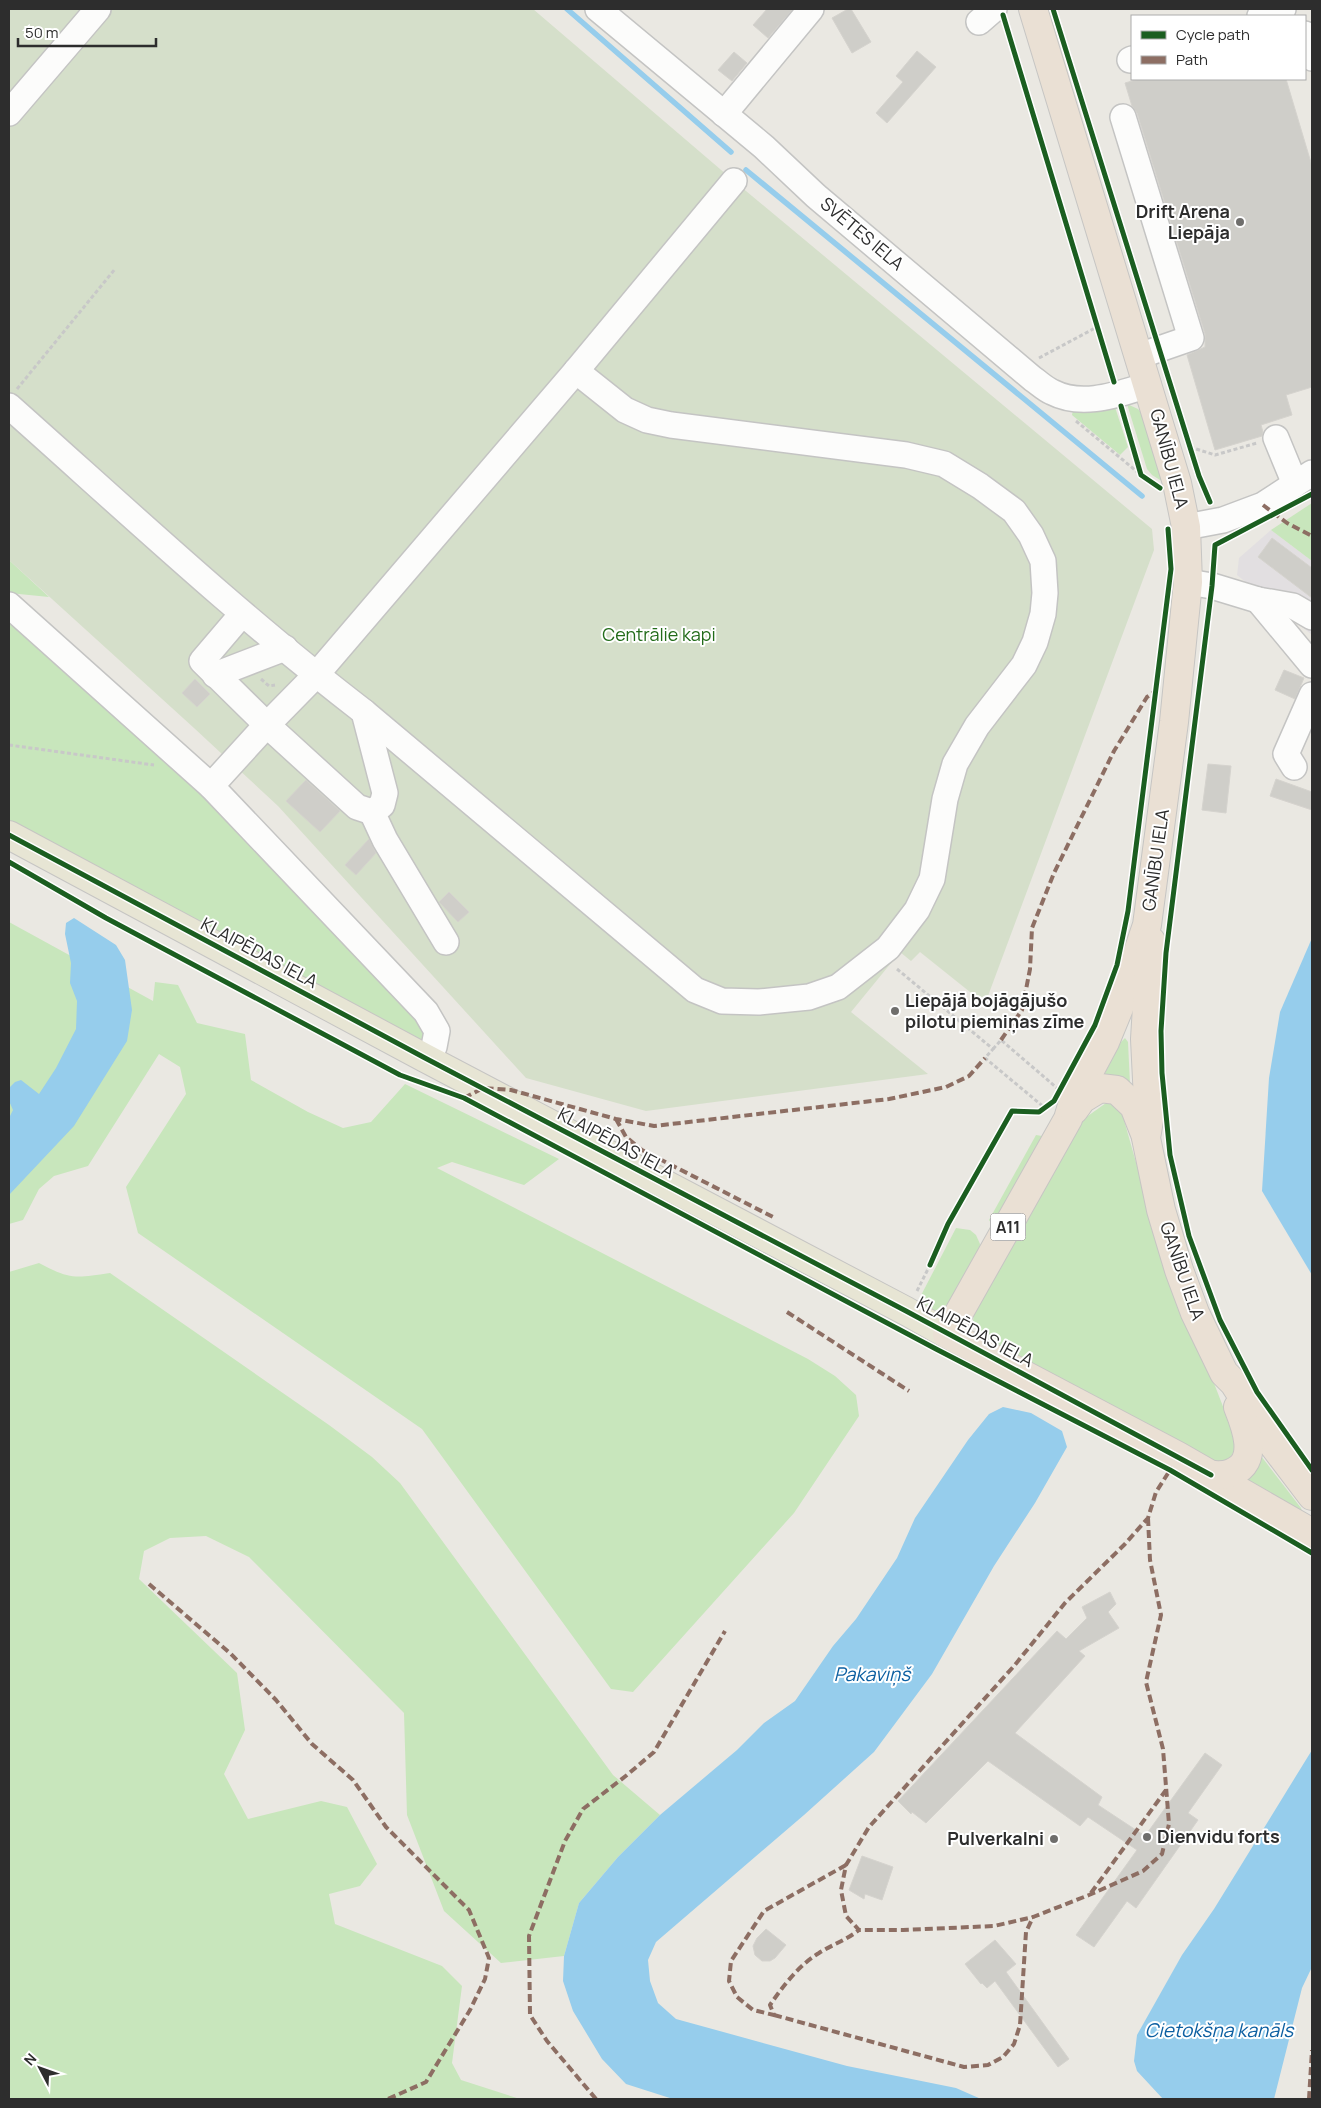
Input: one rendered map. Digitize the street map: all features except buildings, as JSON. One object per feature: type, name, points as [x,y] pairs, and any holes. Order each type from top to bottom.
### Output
[{"type":"highway","name":"GANĪBU IELA","points":[[947,1334],[1056,1104],[1073,1102],[1104,1042],[1119,1008],[1147,925],[1174,722],[1188,582],[1186,526],[1177,483],[1033,9]]},
{"type":"highway","name":"GANĪBU IELA","points":[[1147,925],[1151,939],[1144,1039],[1149,1120],[1146,1138],[1161,1210],[1179,1270],[1195,1313],[1224,1373],[1234,1384],[1274,1446],[1312,1496]]},
{"type":"highway","points":[[1056,1104],[1082,1099],[1100,1088],[1117,1090],[1134,1106],[1146,1138]]},
{"type":"highway","name":"KLAIPĒDAS IELA","points":[[947,1334],[1081,1404],[1312,1533]]},
{"type":"highway","points":[[1211,1475],[1230,1474],[1237,1469],[1248,1454],[1248,1442],[1244,1424],[1224,1373]]},
{"type":"main road","name":"KLAIPĒDAS IELA","points":[[9,834],[425,1058],[947,1334]]},
{"type":"street","points":[[67,45],[81,9]]},
{"type":"street","points":[[9,113],[98,9]]},
{"type":"street","name":"SVĒTES IELA","points":[[600,9],[724,114],[816,196],[1053,393],[1077,398],[1099,399],[1148,385]]},
{"type":"street","points":[[724,114],[811,9]]},
{"type":"street","points":[[1263,15],[1283,9]]},
{"type":"street","points":[[1306,37],[1312,58]]},
{"type":"street","points":[[1123,117],[1191,338],[1139,356]]},
{"type":"street","points":[[211,786],[312,678],[576,370],[734,181]]},
{"type":"street","points":[[12,399],[242,614],[285,648],[312,678],[364,712],[695,990],[722,1001],[759,1002],[808,997],[838,987],[888,948],[917,910],[932,879],[945,799],[955,764],[977,726],[1024,665],[1035,642],[1044,614],[1043,561],[1031,535],[1014,510],[944,464],[906,455],[671,425],[647,420],[625,410],[576,370]]},
{"type":"street","points":[[1186,526],[1223,520],[1263,505],[1304,479],[1276,438]]},
{"type":"street","points":[[1188,582],[1212,586],[1258,600],[1294,606],[1312,617]]},
{"type":"street","points":[[1258,600],[1312,665]]},
{"type":"street","points":[[9,605],[211,786],[426,1012],[437,1031],[434,1047],[425,1058]]},
{"type":"street","points":[[242,614],[202,661],[267,725],[357,807],[372,812],[385,840],[446,942]]},
{"type":"street","points":[[215,675],[285,648]]},
{"type":"street","points":[[1294,767],[1286,754],[1312,695]]},
{"type":"street","points":[[364,712],[385,793],[382,805],[372,812]]},
{"type":"path","points":[[12,399],[115,269]]},
{"type":"path","points":[[1094,317],[1100,336]]},
{"type":"path","points":[[1021,368],[1097,327]]},
{"type":"path","points":[[1053,393],[1054,403],[1147,479]]},
{"type":"path","points":[[1188,438],[1194,457]]},
{"type":"path","points":[[1190,447],[1215,455],[1276,438]]},
{"type":"path","points":[[1138,466],[1140,475]]},
{"type":"path","points":[[254,660],[258,677],[269,686],[312,678]]},
{"type":"path","points":[[9,745],[155,765]]},
{"type":"path","points":[[896,937],[909,950],[896,968],[993,1049]]},
{"type":"path","points":[[1001,1040],[1056,1104],[985,1058],[1001,1040]]},
{"type":"path","points":[[1039,1112],[1056,1104],[1064,1082]]},
{"type":"path","points":[[914,1296],[935,1256]]},
{"type":"shaded area","points":[[1271,530],[1312,561],[1312,635],[1237,575],[1239,558]]},
{"type":"green space","name":"Centrālie kapi","points":[[9,9],[533,9],[734,181],[1152,529],[1154,550],[985,1004],[920,952],[911,961],[900,952],[851,1012],[928,1074],[646,1111],[526,1078],[278,806],[9,560]]},
{"type":"green space","points":[[1127,404],[1138,409],[1143,414],[1165,483],[1152,475],[1147,469]]},
{"type":"green space","points":[[1074,405],[1115,407],[1128,447],[1120,455],[1072,415]]},
{"type":"green space","points":[[1312,503],[1312,561],[1271,530]]},
{"type":"green space","points":[[9,560],[49,597],[9,593]]},
{"type":"green space","points":[[9,613],[161,746],[423,1019],[425,1036],[419,1041],[410,1039],[200,921],[9,822]]},
{"type":"green space","points":[[9,922],[153,1001],[155,982],[178,985],[197,1023],[245,1034],[251,1080],[308,1112],[343,1128],[371,1122],[405,1084],[559,1159],[524,1185],[452,1162],[437,1168],[808,1359],[835,1376],[856,1395],[859,1416],[794,1513],[633,1692],[611,1689],[422,1429],[138,1233],[126,1187],[186,1094],[180,1067],[159,1054],[88,1166],[54,1176],[39,1189],[23,1220],[9,1224]]},
{"type":"green space","points":[[1125,1038],[1128,1042],[1130,1084],[1101,1081],[1121,1042]]},
{"type":"green space","points":[[1106,1103],[1113,1103],[1122,1113],[1156,1233],[1234,1435],[1234,1450],[1230,1457],[1222,1462],[1216,1463],[981,1338],[973,1321],[974,1310],[1078,1123]]},
{"type":"green space","points":[[1036,1135],[1042,1136],[1044,1139],[993,1226],[989,1220]]},
{"type":"green space","points":[[956,1228],[970,1230],[976,1235],[980,1244],[979,1256],[954,1300],[938,1310],[929,1311],[916,1305]]},
{"type":"green space","points":[[39,1263],[66,1275],[73,1276],[81,1277],[110,1273],[372,1457],[400,1483],[613,1775],[660,1815],[618,1857],[579,1903],[564,1956],[501,1963],[444,1911],[407,1815],[404,1713],[249,1557],[206,1536],[170,1538],[144,1551],[139,1579],[237,1673],[245,1730],[224,1774],[248,1819],[321,1801],[347,1807],[377,1864],[360,1886],[329,1894],[335,1924],[442,1966],[462,1986],[452,2063],[461,2080],[520,2099],[9,2099],[9,1272]]},
{"type":"green space","points":[[1258,1452],[1301,1508],[1302,1511],[1237,1476]]},
{"type":"water","points":[[74,918],[116,945],[125,960],[132,1010],[127,1041],[74,1126],[9,1195],[9,1118],[13,1110],[9,1101],[9,1088],[15,1082],[21,1080],[39,1094],[56,1068],[76,1029],[77,1001],[70,983],[71,963],[65,934],[66,923]]},
{"type":"water","points":[[1312,938],[1312,1275],[1262,1191],[1269,1078],[1280,1012]]},
{"type":"water","name":"Pakaviņš","points":[[1003,1407],[1031,1413],[1062,1431],[1067,1447],[1035,1503],[994,1566],[932,1674],[874,1752],[804,1815],[656,1942],[648,1960],[650,1981],[658,2003],[676,2019],[847,2066],[956,2088],[981,2099],[673,2099],[626,2084],[602,2059],[573,2011],[563,1981],[564,1956],[579,1903],[618,1857],[660,1815],[737,1750],[764,1723],[795,1701],[833,1646],[856,1619],[897,1558],[915,1518],[968,1440],[989,1414]]},
{"type":"water","name":"Cietokšņa kanāls","points":[[1312,1750],[1312,1967],[1302,1988],[1274,2099],[1163,2099],[1137,2071],[1134,2061],[1137,2035],[1182,1955],[1214,1909]]},
{"type":"waterway","points":[[567,9],[731,152]]},
{"type":"waterway","points":[[746,170],[1142,496]]},
{"type":"marked path","points":[[1263,505],[1287,523],[1312,536]]},
{"type":"marked path","points":[[1001,1040],[1022,1010],[1030,969],[1032,928],[1054,873],[1114,751],[1147,697],[1157,690]]},
{"type":"marked path","points":[[464,1098],[483,1088],[511,1090],[616,1119],[654,1126],[889,1099],[946,1087],[969,1076],[985,1058]]},
{"type":"marked path","points":[[616,1119],[626,1137],[642,1150],[775,1218]]},
{"type":"marked path","points":[[787,1312],[909,1391]]},
{"type":"marked path","points":[[1148,1518],[1150,1560],[1161,1615],[1146,1682],[1163,1749],[1169,1824],[1162,1854],[1143,1871],[1033,1917],[994,1926],[859,1930],[846,1916],[841,1890],[846,1865],[869,1827],[1014,1666],[1065,1603],[1125,1544],[1148,1518],[1156,1492],[1172,1467]]},
{"type":"marked path","points":[[149,1584],[231,1654],[276,1700],[312,1744],[353,1780],[386,1827],[469,1910],[489,1958],[485,1979],[470,2010],[426,2082],[388,2099]]},
{"type":"marked path","points":[[596,2099],[547,2041],[530,2015],[529,1936],[565,1841],[583,1809],[654,1752],[725,1631]]},
{"type":"marked path","points":[[1091,1893],[1166,1790]]},
{"type":"marked path","points":[[846,1865],[764,1911],[731,1961],[729,1981],[737,1997],[753,2010],[774,2015],[770,2005],[798,1970],[819,1953],[859,1930]]},
{"type":"marked path","points":[[774,2015],[964,2067],[988,2065],[1003,2057],[1014,2044],[1020,2025],[1026,1932],[1033,1917]]},
{"type":"marked path","points":[[1309,2099],[1312,2050]]},
{"type":"cycle path","points":[[1053,9],[1199,476],[1210,502]]},
{"type":"cycle path","points":[[1003,15],[1114,382]]},
{"type":"cycle path","points":[[1121,406],[1141,475],[1160,488]]},
{"type":"cycle path","points":[[1312,494],[1215,545],[1212,586],[1166,953],[1161,1031],[1162,1073],[1170,1155],[1189,1236],[1220,1320],[1257,1392],[1312,1470]]},
{"type":"cycle path","points":[[930,1265],[948,1224],[1012,1111],[1039,1112],[1054,1101],[1095,1025],[1117,965],[1128,911],[1171,569],[1168,529]]},
{"type":"cycle path","points":[[9,835],[1211,1475]]},
{"type":"cycle path","points":[[9,862],[106,918],[400,1075],[464,1098],[936,1349],[1170,1470],[1312,1553]]},
{"type":"place","name":"Drift Arena Liepāja","points":[[1240,222]]},
{"type":"place","name":"Liepājā bojāgājušo pilotu piemiņas zīme","points":[[895,1011]]},
{"type":"place","name":"Dienvidu forts","points":[[1147,1837]]},
{"type":"place","name":"Pulverkalni","points":[[1054,1839]]}]
